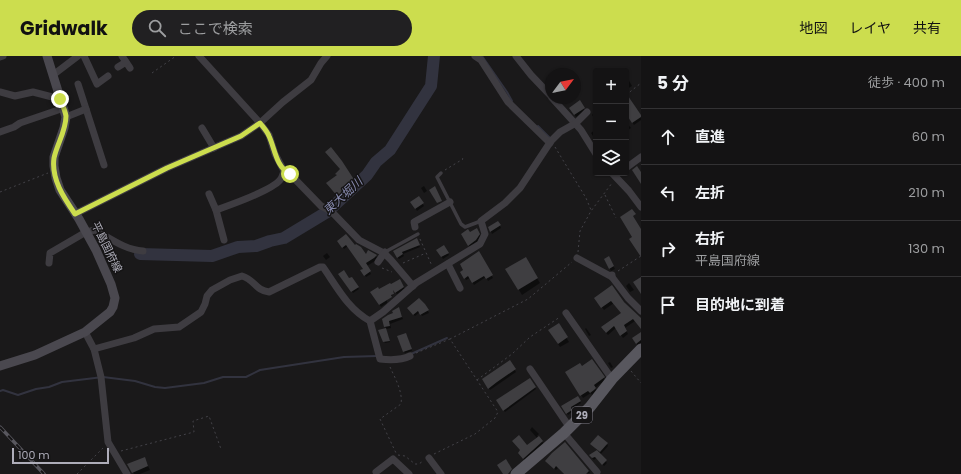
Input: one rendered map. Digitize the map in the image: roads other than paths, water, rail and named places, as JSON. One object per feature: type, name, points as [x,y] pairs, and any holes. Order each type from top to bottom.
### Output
[{"type":"main road","points":[[47,56],[65,112]]},
{"type":"main road","name":"平島国府線","points":[[0,366],[36,355],[84,332],[110,312],[113,307],[115,298],[111,284],[86,232],[60,190],[54,170],[54,157],[64,128],[65,112]]},
{"type":"main road","name":"29","points":[[516,474],[590,408],[612,379],[641,349]]},
{"type":"street","points":[[53,75],[78,56]]},
{"type":"street","points":[[84,56],[97,84],[108,76]]},
{"type":"street","points":[[199,56],[260,123],[269,136],[275,154],[284,171],[290,174],[321,206],[330,210],[359,240],[384,253],[398,266],[403,275],[413,286]]},
{"type":"street","points":[[75,214],[167,168],[241,136],[260,123],[283,102],[311,80],[327,56]]},
{"type":"street","points":[[475,56],[480,60],[508,102],[551,141]]},
{"type":"street","points":[[516,56],[545,90]]},
{"type":"street","points":[[118,67],[126,62]]},
{"type":"street","points":[[78,84],[104,165]]},
{"type":"street","points":[[0,92],[15,96],[33,92],[60,99]]},
{"type":"street","points":[[558,104],[576,123],[593,148]]},
{"type":"street","points":[[0,132],[20,123],[65,112],[86,110]]},
{"type":"street","points":[[370,321],[434,270],[448,264],[480,244],[485,234],[481,221],[505,203],[520,188],[551,141],[560,132],[576,123],[587,112]]},
{"type":"street","points":[[202,128],[214,148]]},
{"type":"street","points":[[629,166],[641,157]]},
{"type":"street","points":[[216,210],[259,193],[274,185],[280,180],[284,171]]},
{"type":"street","points":[[617,176],[641,208]]},
{"type":"street","points":[[209,194],[216,210],[224,240]]},
{"type":"street","points":[[416,231],[414,222],[450,202]]},
{"type":"street","points":[[49,263],[50,253],[86,232],[95,230],[134,251],[143,251]]},
{"type":"street","points":[[378,262],[383,257],[384,253]]},
{"type":"street","points":[[577,258],[612,276],[628,298],[641,310]]},
{"type":"street","points":[[448,264],[460,288]]},
{"type":"street","points":[[94,349],[134,338],[154,329],[179,326],[201,312],[207,296],[212,290],[230,280],[242,276],[248,278],[262,291],[269,292],[320,267],[323,267],[350,306],[370,321],[380,359],[388,360],[407,358],[410,356]]},
{"type":"street","points":[[566,313],[612,379]]},
{"type":"street","points":[[84,332],[94,349],[101,378],[108,442],[127,474]]},
{"type":"street","points":[[530,369],[567,430],[598,473]]},
{"type":"street","points":[[429,458],[441,474]]},
{"type":"street","points":[[376,472],[393,459],[408,474]]},
{"type":"lane","points":[[441,173],[437,177],[461,224],[465,227],[481,221]]},
{"type":"lane","points":[[384,253],[416,231]]},
{"type":"waterway","name":"東大堀川","points":[[140,254],[212,256],[238,247],[256,246],[284,238],[327,212],[367,175],[376,162],[390,150],[431,86],[434,56]]},
{"type":"waterway","points":[[482,56],[512,101]]},
{"type":"waterway","points":[[538,126],[551,139]]},
{"type":"waterway","points":[[411,354],[447,338]]},
{"type":"waterway","points":[[0,391],[3,390],[18,395],[62,382],[103,377],[135,381],[155,387],[165,388],[204,383],[223,377],[246,377],[260,370],[344,357],[377,356]]},
{"type":"railway","points":[[0,427],[44,474]]}]
